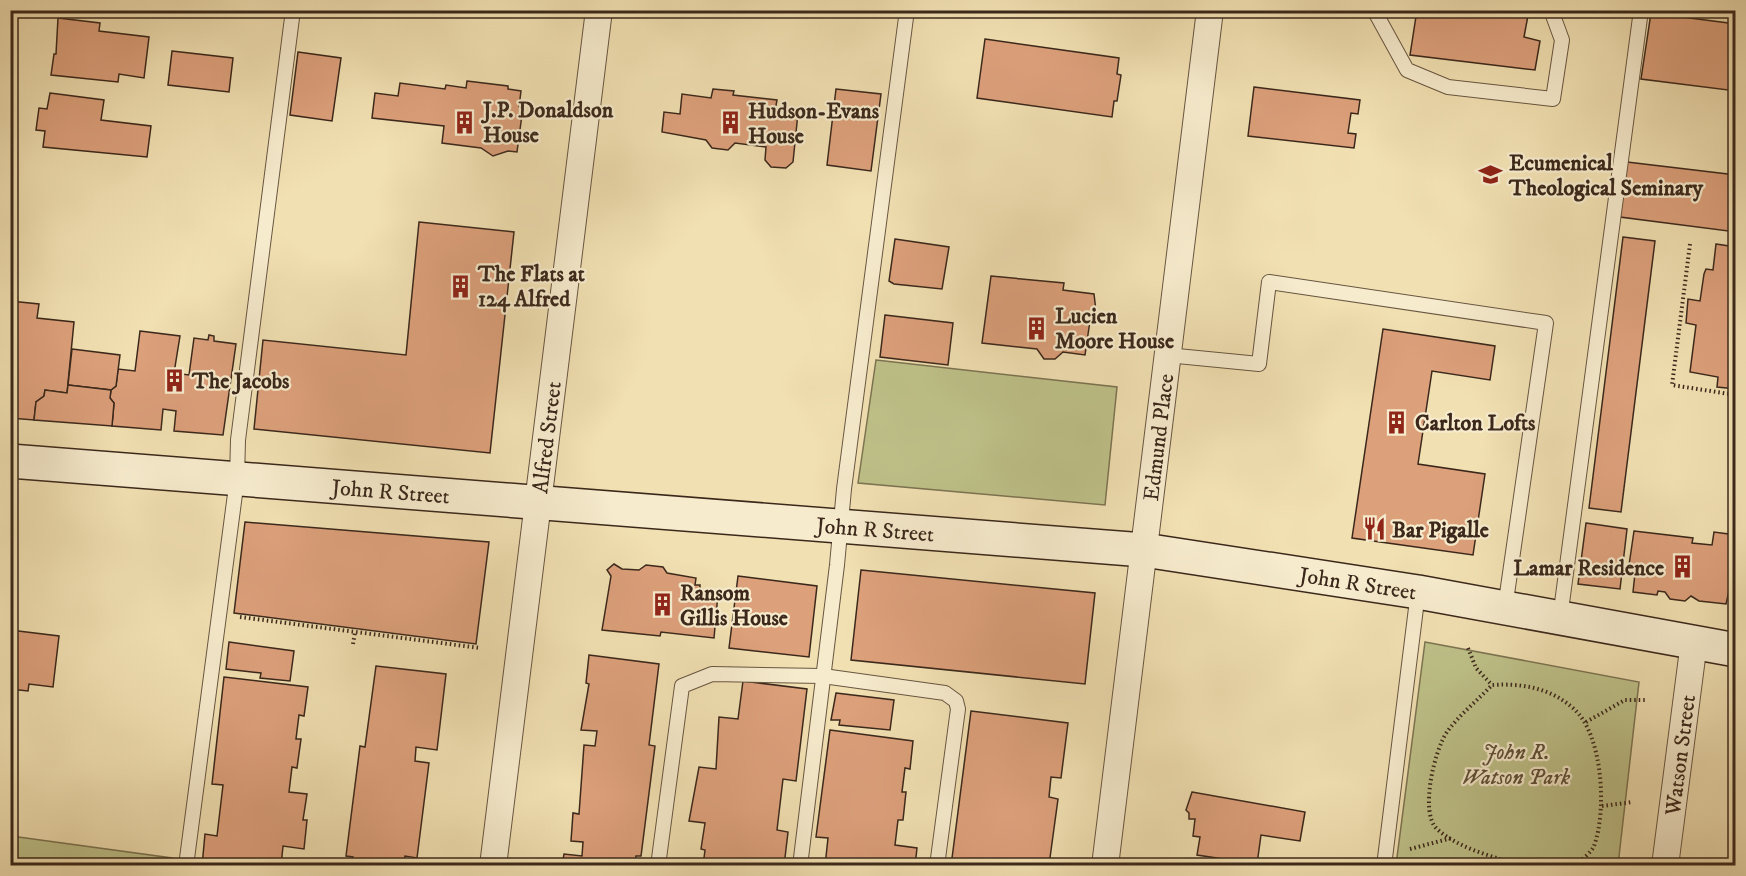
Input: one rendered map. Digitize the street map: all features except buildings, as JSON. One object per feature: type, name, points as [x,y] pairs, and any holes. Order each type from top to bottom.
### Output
[{"type":"street","name":"Alfred Street","points":[[493,866],[599,10]]},
{"type":"street","name":"Edmund Place","points":[[1106,866],[1210,10]]},
{"type":"street","name":"John R Street","points":[[10,461],[1144,550],[1418,592],[1736,650]]},
{"type":"street","name":"Watson Street","points":[[1665,866],[1694,642]]},
{"type":"lane","points":[[186,866],[237,479],[240,428],[293,10]]},
{"type":"lane","points":[[800,866],[842,526],[844,489],[907,10]]},
{"type":"lane","points":[[1374,10],[1407,70],[1448,87],[1553,99],[1562,40],[1551,10]]},
{"type":"lane","points":[[1560,618],[1641,10]]},
{"type":"lane","points":[[1167,355],[1259,364],[1269,282],[1546,323],[1505,608]]},
{"type":"lane","points":[[1384,863],[1418,592]]},
{"type":"lane","points":[[658,866],[682,686],[712,674],[823,676],[945,693],[956,701],[958,709],[937,866]]},
{"type":"path","points":[[1690,244],[1672,385],[1736,394]]},
{"type":"path","points":[[219,614],[480,648]]},
{"type":"path","points":[[353,644],[355,632]]},
{"type":"path","points":[[1468,648],[1476,668],[1492,685]]},
{"type":"path","points":[[1522,866],[1478,851],[1453,838],[1436,828],[1430,815],[1429,795],[1438,753],[1447,732],[1492,685],[1521,683],[1553,694],[1574,708],[1586,722],[1600,772],[1602,806],[1594,848],[1577,865]]},
{"type":"path","points":[[1586,722],[1625,700],[1646,700]]},
{"type":"path","points":[[1602,806],[1634,802]]},
{"type":"path","points":[[1384,863],[1417,846],[1453,838]]},
{"type":"green space","points":[[876,360],[1117,387],[1105,505],[858,483]]},
{"type":"green space","name":"John R. Watson Park","points":[[1425,642],[1639,682],[1618,865],[1396,865]]},
{"type":"green space","points":[[11,836],[172,858],[171,865],[11,865]]},
{"type":"place","name":"J.P. Donaldson House","points":[[465,122]]},
{"type":"place","name":"Hudson-Evans House","points":[[730,123]]},
{"type":"place","name":"Ecumenical Theological Seminary","points":[[1491,175]]},
{"type":"place","name":"The Flats at 124 Alfred","points":[[460,286]]},
{"type":"place","name":"Lucien Moore House","points":[[1037,328]]},
{"type":"place","name":"The Jacobs","points":[[174,380]]},
{"type":"place","name":"Carlton Lofts","points":[[1397,422]]},
{"type":"place","name":"Bar Pigalle","points":[[1374,529]]},
{"type":"place","name":"Lamar Residence","points":[[1682,567]]},
{"type":"place","name":"Ransom Gillis House","points":[[662,605]]}]
